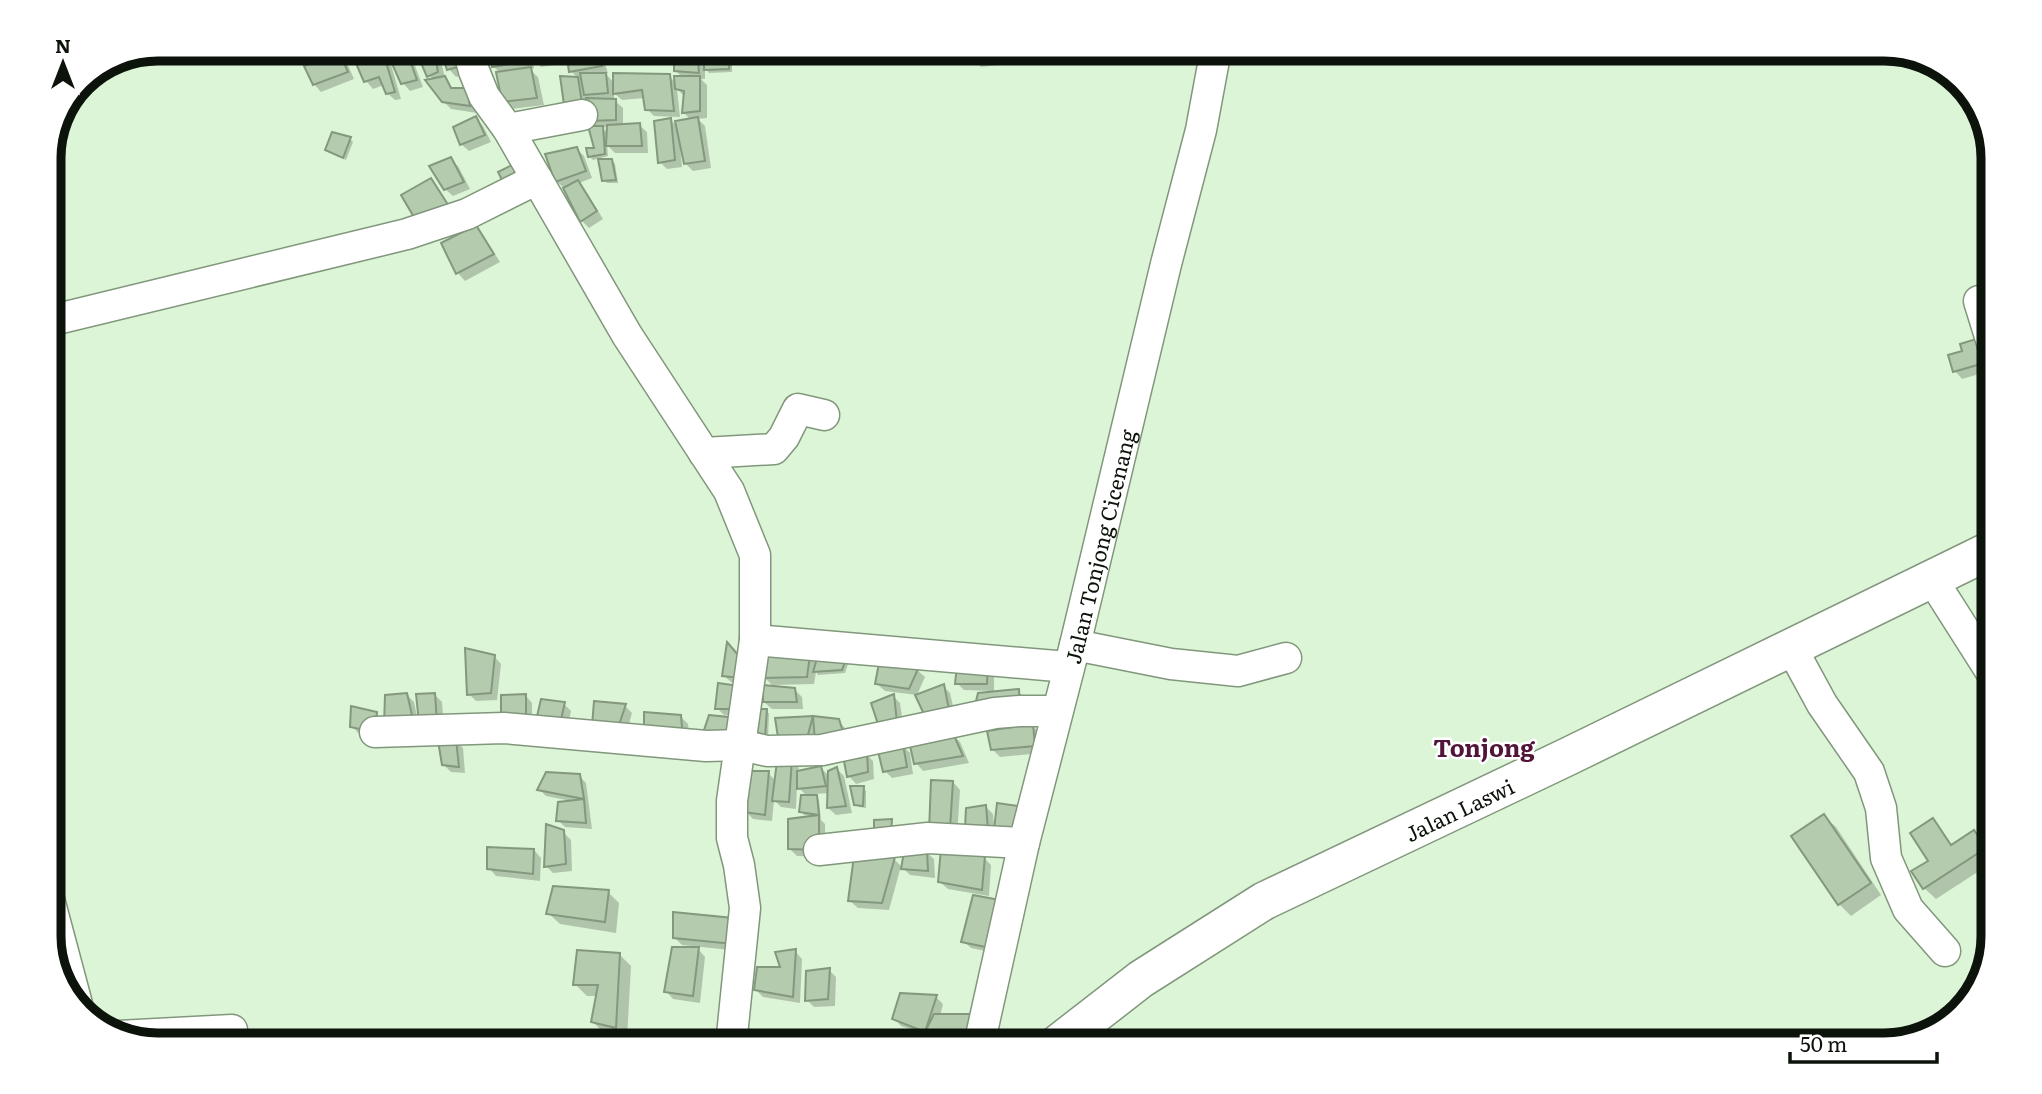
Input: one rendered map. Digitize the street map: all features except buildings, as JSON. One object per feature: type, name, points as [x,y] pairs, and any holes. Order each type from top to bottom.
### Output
[{"type":"main road","name":"Jalan Laswi","points":[[1071,1033],[1141,979],[1264,901],[1981,555]]},
{"type":"street","points":[[471,61],[484,96],[508,130],[627,335],[729,491],[755,555],[755,640],[732,801],[732,838],[745,908],[732,1033]]},
{"type":"street","name":"Jalan Tonjong Cicenang","points":[[982,1033],[1024,843],[1201,130],[1214,61]]},
{"type":"street","points":[[508,130],[582,116]]},
{"type":"street","points":[[61,318],[407,234],[467,214],[537,179]]},
{"type":"street","points":[[1979,301],[1981,307]]},
{"type":"street","points":[[704,453],[774,449],[784,437],[798,410],[824,415]]},
{"type":"street","points":[[1932,579],[1981,656]]},
{"type":"street","points":[[755,640],[1071,656],[1238,671],[1286,658]]},
{"type":"street","points":[[1791,647],[1822,704],[1869,772],[1881,808],[1886,858],[1908,909],[1945,951]]},
{"type":"street","points":[[375,732],[504,728],[706,746],[741,744],[767,751],[822,750],[995,713],[1057,711]]},
{"type":"street","points":[[819,850],[928,838],[1024,843]]},
{"type":"street","points":[[62,948],[69,974]]},
{"type":"street","points":[[175,1033],[232,1030]]},
{"type":"district","name":"Tonjong","points":[[1484,746]]}]
